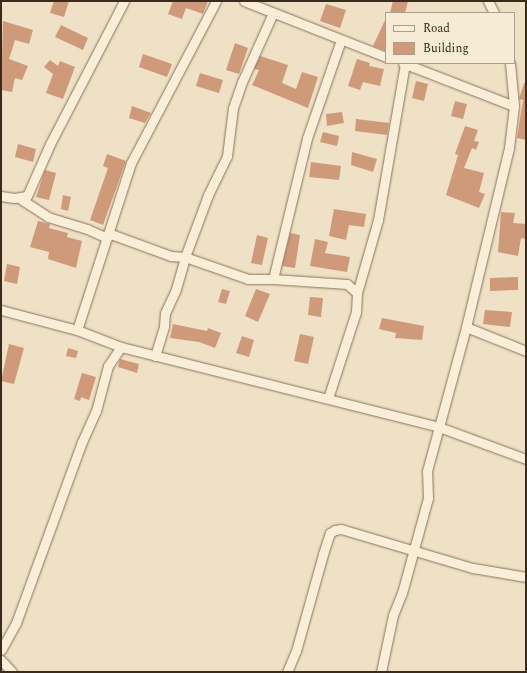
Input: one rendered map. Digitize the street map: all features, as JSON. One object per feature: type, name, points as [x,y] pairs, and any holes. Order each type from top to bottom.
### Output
[{"type":"street","points":[[1,196],[20,198],[27,196],[50,144],[124,1]]},
{"type":"street","points":[[77,330],[131,163],[145,133],[216,1]]},
{"type":"street","points":[[244,1],[385,57]]},
{"type":"street","points":[[488,1],[494,12]]},
{"type":"street","points":[[155,356],[164,326],[165,313],[176,289],[185,257],[208,195],[227,156],[233,108],[242,82],[273,13]]},
{"type":"street","points":[[273,279],[307,138],[341,40]]},
{"type":"street","points":[[328,398],[356,312],[357,293],[378,220],[404,64]]},
{"type":"street","points":[[407,64],[514,106]]},
{"type":"street","points":[[381,672],[389,632],[428,498],[427,471],[466,327],[509,148],[514,106],[510,64]]},
{"type":"street","points":[[20,198],[48,217],[87,228],[171,256],[185,257],[248,279],[273,279],[347,284],[357,293]]},
{"type":"street","points":[[1,310],[77,330],[121,347],[439,427],[526,459]]},
{"type":"street","points":[[466,327],[526,351]]},
{"type":"street","points":[[1,650],[16,624],[82,442],[96,410],[108,366],[121,347]]},
{"type":"street","points":[[287,672],[296,651],[309,597],[330,533],[341,529],[382,543],[473,568],[526,578]]},
{"type":"street","points":[[1,660],[12,672]]},
{"type":"building","points":[[54,1],[69,1],[64,17],[50,13]]},
{"type":"building","points":[[173,1],[208,1],[203,14],[186,8],[182,19],[168,14]]},
{"type":"building","points":[[393,1],[408,1],[405,12],[390,12]]},
{"type":"building","points":[[326,4],[346,10],[340,28],[320,21]]},
{"type":"building","points":[[385,20],[385,51],[373,46]]},
{"type":"building","points":[[3,21],[33,30],[29,44],[15,40],[9,59],[28,66],[22,80],[15,78],[12,92],[1,90]]},
{"type":"building","points":[[61,25],[88,38],[83,50],[55,37]]},
{"type":"building","points":[[235,43],[248,48],[239,74],[226,70]]},
{"type":"building","points":[[143,54],[172,64],[167,77],[139,67]]},
{"type":"building","points":[[260,56],[288,65],[282,83],[296,89],[302,72],[318,77],[308,108],[252,85],[259,70],[254,69]]},
{"type":"building","points":[[357,59],[370,63],[369,66],[384,69],[380,86],[363,82],[360,90],[348,86]]},
{"type":"building","points":[[50,60],[58,66],[60,61],[75,67],[63,99],[46,93],[53,74],[44,67]]},
{"type":"building","points":[[200,73],[223,80],[219,93],[196,86]]},
{"type":"building","points":[[416,81],[428,84],[424,101],[412,98]]},
{"type":"building","points":[[524,83],[526,83],[526,140],[517,138],[523,100],[519,99]]},
{"type":"building","points":[[455,101],[467,104],[463,119],[451,116]]},
{"type":"building","points":[[132,106],[151,113],[145,123],[129,118]]},
{"type":"building","points":[[342,112],[344,123],[327,126],[326,114]]},
{"type":"building","points":[[356,119],[389,123],[387,135],[355,131]]},
{"type":"building","points":[[465,126],[478,130],[474,141],[479,142],[476,150],[472,148],[464,168],[484,173],[479,192],[485,194],[479,208],[446,195],[458,155],[455,154]]},
{"type":"building","points":[[323,132],[339,136],[337,146],[320,142]]},
{"type":"building","points":[[18,144],[36,149],[33,162],[15,157]]},
{"type":"building","points":[[352,152],[377,159],[373,172],[351,165]]},
{"type":"building","points":[[107,154],[126,161],[103,225],[90,220],[108,168],[103,166]]},
{"type":"building","points":[[311,162],[341,166],[339,180],[309,177]]},
{"type":"building","points":[[45,170],[56,173],[49,200],[36,197]]},
{"type":"building","points":[[63,195],[71,197],[68,211],[61,209]]},
{"type":"building","points":[[334,209],[366,214],[364,227],[349,225],[346,240],[329,236]]},
{"type":"building","points":[[501,212],[515,213],[513,223],[526,224],[526,239],[521,238],[518,256],[498,252]]},
{"type":"building","points":[[38,221],[50,224],[49,228],[68,233],[67,237],[82,241],[76,268],[48,259],[49,252],[30,247]]},
{"type":"building","points":[[290,233],[300,235],[295,268],[282,266]]},
{"type":"building","points":[[257,235],[268,238],[262,265],[251,263]]},
{"type":"building","points":[[315,239],[328,242],[325,253],[350,257],[347,272],[310,266]]},
{"type":"building","points":[[7,264],[20,267],[17,284],[4,281]]},
{"type":"building","points":[[518,277],[518,290],[490,291],[490,278]]},
{"type":"building","points":[[222,289],[230,291],[226,304],[218,302]]},
{"type":"building","points":[[256,289],[270,294],[258,322],[245,316]]},
{"type":"building","points":[[310,297],[323,298],[321,317],[308,315]]},
{"type":"building","points":[[485,310],[512,312],[510,327],[483,324]]},
{"type":"building","points":[[382,318],[424,326],[422,340],[395,338],[396,333],[379,329]]},
{"type":"building","points":[[173,324],[207,331],[208,328],[221,333],[215,348],[199,342],[170,338]]},
{"type":"building","points":[[300,334],[314,337],[308,364],[294,361]]},
{"type":"building","points":[[242,336],[254,340],[249,357],[236,353]]},
{"type":"building","points":[[9,344],[24,348],[14,384],[1,381]]},
{"type":"building","points":[[68,348],[78,351],[76,358],[66,356]]},
{"type":"building","points":[[120,359],[139,364],[137,373],[118,367]]},
{"type":"building","points":[[82,373],[96,377],[89,400],[81,397],[80,401],[74,399]]}]
